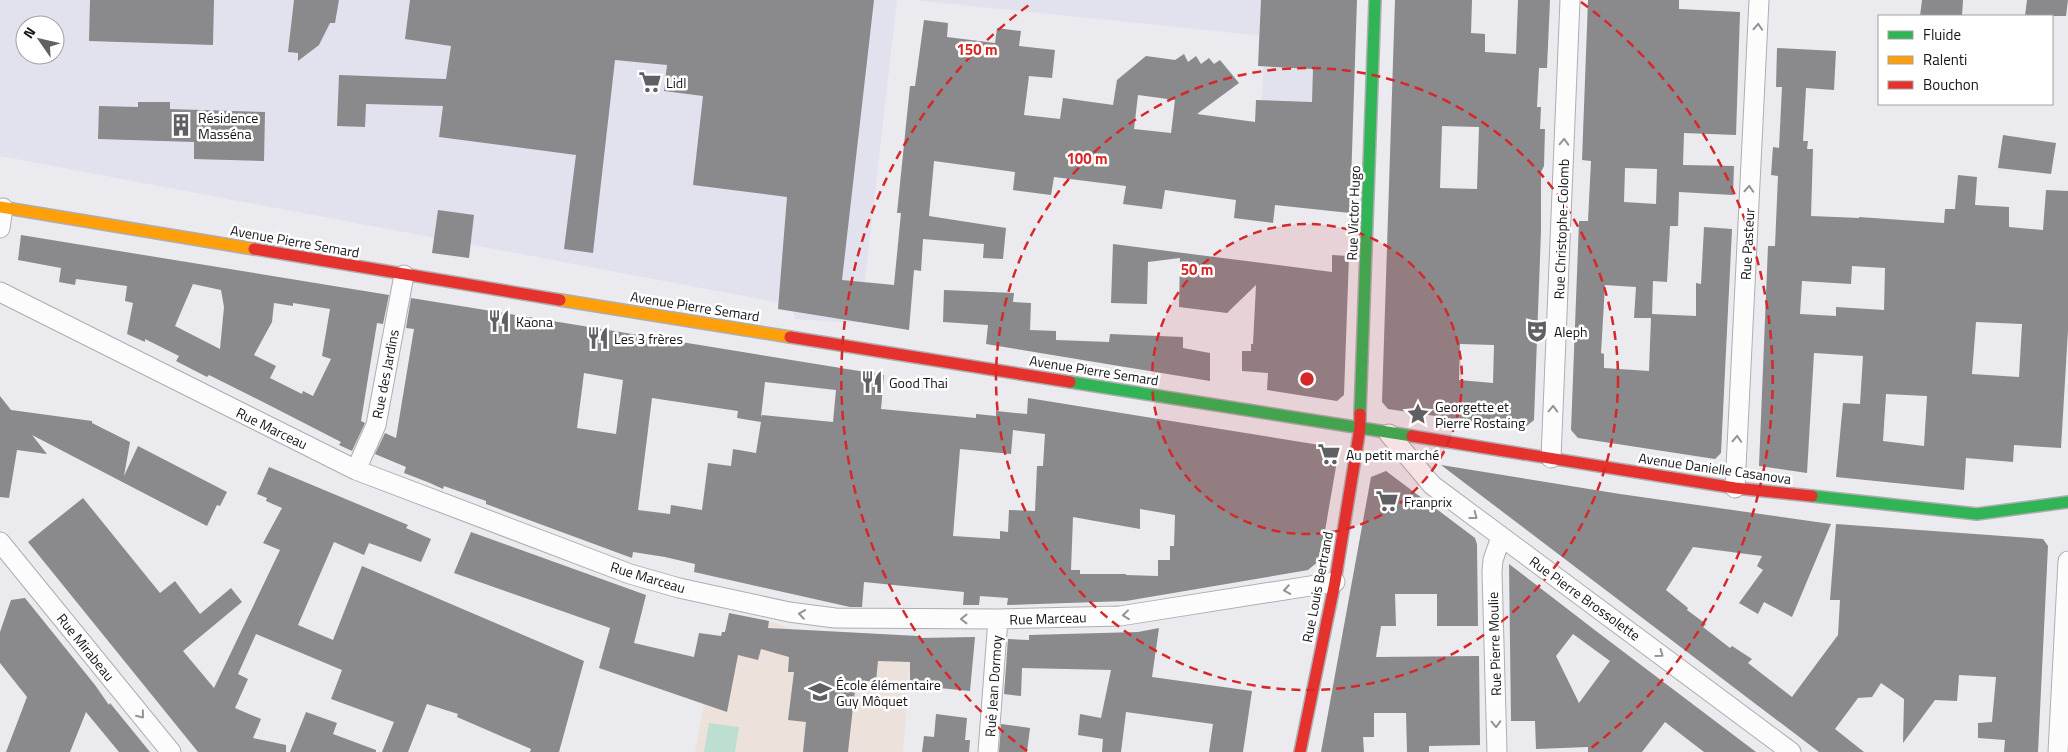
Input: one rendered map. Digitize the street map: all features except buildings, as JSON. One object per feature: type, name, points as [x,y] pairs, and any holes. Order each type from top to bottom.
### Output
[{"type":"street","name":"Rue Victor Hugo","points":[[1360,428],[1375,0]]},
{"type":"street","name":"Rue Christophe-Colomb","points":[[1551,458],[1570,0]]},
{"type":"street","name":"Rue Pasteur","points":[[1734,488],[1759,0]]},
{"type":"street","name":"Avenue Pierre Semard","points":[[2,207],[404,275],[1360,428]]},
{"type":"street","points":[[0,228],[2,207]]},
{"type":"street","name":"Rue des Jardins","points":[[356,470],[376,425],[404,275]]},
{"type":"street","name":"Rue Marceau","points":[[6,296],[356,470],[630,574],[679,588],[789,612],[835,618],[998,619],[1131,615],[1335,582]]},
{"type":"street","name":"Avenue Danielle Casanova","points":[[1360,428],[1734,488],[1977,514],[2068,502]]},
{"type":"street","name":"Rue Louis Bertrand","points":[[1300,752],[1335,582],[1360,428]]},
{"type":"street","name":"Rue Pierre Brossolette","points":[[1389,434],[1432,485],[1791,752]]},
{"type":"street","name":"Rue Pierre Moulie","points":[[1497,752],[1492,572],[1493,560],[1502,537]]},
{"type":"street","name":"Rue Mirabeau","points":[[0,542],[171,752]]},
{"type":"street","points":[[2058,752],[2068,560]]},
{"type":"street","name":"Rue Jean Dormoy","points":[[988,752],[998,619]]},
{"type":"shaded area","points":[[0,0],[897,0],[860,323],[795,319],[792,305],[0,156]]},
{"type":"shaded area","points":[[914,0],[1347,0],[1344,145],[1260,139],[1265,36]]},
{"type":"shaded area","name":"École élémentaire Guy Môquet","points":[[769,621],[791,629],[881,634],[879,661],[910,662],[903,752],[695,752],[704,704],[727,711],[738,655],[758,660],[761,649],[763,650]]},
{"type":"green space","points":[[709,723],[739,727],[735,752],[704,752]]},
{"type":"traffic: fast","points":[[1360,414],[1375,0]]},
{"type":"traffic: fast","points":[[1070,382],[1412,436]]},
{"type":"traffic: fast","points":[[1812,496],[1977,514],[2068,502]]},
{"type":"traffic: slow","points":[[0,207],[254,249]]},
{"type":"traffic: slow","points":[[560,300],[790,337]]},
{"type":"traffic: jam","points":[[254,249],[560,300]]},
{"type":"traffic: jam","points":[[790,337],[1070,382]]},
{"type":"traffic: jam","points":[[1300,752],[1335,582],[1360,428],[1360,414]]},
{"type":"traffic: jam","points":[[1412,436],[1735,488],[1812,496]]},
{"type":"place","name":"Lidl","points":[[650,82]]},
{"type":"place","name":"Résidence Masséna","points":[[181,125]]},
{"type":"place","name":"Kaona","points":[[499,321]]},
{"type":"place","name":"Aleph","points":[[1537,331]]},
{"type":"place","name":"Les 3 frères","points":[[598,338]]},
{"type":"place","name":"Good Thai","points":[[872,382]]},
{"type":"place","name":"Georgette et Pierre Rostaing","points":[[1418,414]]},
{"type":"place","name":"Au petit marché","points":[[1329,454]]},
{"type":"place","name":"Franprix","points":[[1387,501]]},
{"type":"place","name":"École élémentaire Guy Môquet","points":[[820,692]]}]
